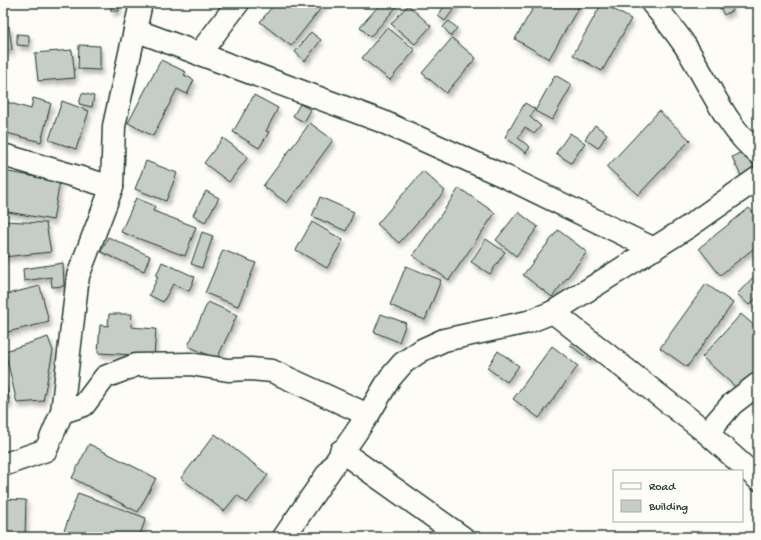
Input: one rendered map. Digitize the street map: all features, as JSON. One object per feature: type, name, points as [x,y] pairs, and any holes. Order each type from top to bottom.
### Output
[{"type":"street","points":[[3,465],[46,450],[62,412],[78,276],[112,187],[114,126],[141,3]]},
{"type":"street","points":[[199,54],[238,3]]},
{"type":"street","points":[[652,3],[686,47],[709,88],[747,144],[758,152]]},
{"type":"street","points":[[135,30],[381,122],[506,177],[654,249]]},
{"type":"street","points":[[3,155],[112,187]]},
{"type":"street","points":[[284,537],[341,452],[368,415],[390,378],[403,363],[422,350],[444,340],[528,322],[553,312],[688,228],[758,178]]},
{"type":"street","points":[[553,312],[707,433],[758,478]]},
{"type":"street","points":[[62,412],[84,405],[105,377],[136,365],[190,364],[228,370],[251,369],[272,371],[368,415]]},
{"type":"street","points":[[707,433],[732,404],[758,384]]},
{"type":"street","points":[[341,452],[462,537]]},
{"type":"building","points":[[111,3],[118,3],[119,11],[111,11]]},
{"type":"building","points":[[275,3],[325,3],[291,46],[260,22]]},
{"type":"building","points":[[381,3],[399,4],[370,37],[360,27]]},
{"type":"building","points":[[446,3],[458,3],[445,21],[438,16]]},
{"type":"building","points":[[536,3],[581,3],[549,59],[515,39]]},
{"type":"building","points":[[602,3],[631,19],[602,71],[573,55]]},
{"type":"building","points":[[729,3],[733,10],[724,15],[718,4]]},
{"type":"building","points":[[408,5],[431,26],[415,44],[391,24]]},
{"type":"building","points":[[449,21],[457,28],[451,36],[443,27]]},
{"type":"building","points":[[9,26],[12,50],[4,51],[3,27]]},
{"type":"building","points":[[387,27],[415,50],[390,80],[362,58]]},
{"type":"building","points":[[311,32],[321,40],[305,61],[295,52]]},
{"type":"building","points":[[17,34],[29,35],[29,46],[17,45]]},
{"type":"building","points":[[452,38],[476,58],[446,93],[422,73]]},
{"type":"building","points":[[79,45],[100,46],[100,70],[78,69]]},
{"type":"building","points":[[72,50],[75,78],[38,81],[35,53]]},
{"type":"building","points":[[161,60],[186,72],[184,75],[194,80],[187,94],[177,89],[153,136],[128,123]]},
{"type":"building","points":[[555,75],[572,85],[552,120],[535,111]]},
{"type":"building","points":[[82,93],[94,96],[92,107],[79,104]]},
{"type":"building","points":[[254,95],[278,108],[266,131],[269,132],[259,148],[233,132]]},
{"type":"building","points":[[33,98],[51,103],[41,142],[3,132],[3,101],[31,109]]},
{"type":"building","points":[[62,101],[89,111],[76,149],[49,140]]},
{"type":"building","points":[[525,103],[535,109],[530,117],[541,126],[534,134],[525,127],[518,138],[530,147],[526,153],[505,137]]},
{"type":"building","points":[[300,104],[311,110],[304,122],[293,116]]},
{"type":"building","points":[[659,111],[690,140],[638,195],[607,167]]},
{"type":"building","points":[[310,123],[333,140],[287,203],[263,186]]},
{"type":"building","points":[[595,125],[607,134],[598,148],[585,139]]},
{"type":"building","points":[[570,133],[585,143],[571,163],[556,153]]},
{"type":"building","points":[[223,138],[248,157],[229,182],[204,163]]},
{"type":"building","points":[[745,150],[756,169],[741,176],[732,157]]},
{"type":"building","points":[[146,161],[177,173],[166,201],[135,189]]},
{"type":"building","points":[[3,171],[60,181],[53,220],[3,211]]},
{"type":"building","points":[[423,171],[445,191],[399,243],[377,224]]},
{"type":"building","points":[[459,188],[495,213],[449,280],[413,256]]},
{"type":"building","points":[[206,191],[219,198],[205,222],[193,215]]},
{"type":"building","points":[[320,197],[354,212],[346,231],[312,216]]},
{"type":"building","points":[[136,198],[155,206],[153,211],[196,227],[185,256],[121,232]]},
{"type":"building","points":[[749,208],[758,218],[758,245],[720,275],[699,248]]},
{"type":"building","points":[[518,212],[538,227],[516,256],[496,240]]},
{"type":"building","points":[[3,221],[46,223],[51,252],[3,257]]},
{"type":"building","points":[[312,222],[343,240],[327,268],[296,250]]},
{"type":"building","points":[[558,230],[587,252],[552,297],[523,275]]},
{"type":"building","points":[[202,232],[213,236],[202,268],[191,264]]},
{"type":"building","points":[[108,237],[150,256],[144,271],[101,252]]},
{"type":"building","points":[[486,239],[505,252],[490,274],[471,262]]},
{"type":"building","points":[[223,250],[256,263],[238,306],[205,293]]},
{"type":"building","points":[[162,262],[195,277],[189,291],[173,284],[163,302],[149,295],[158,277],[156,276]]},
{"type":"building","points":[[63,263],[64,286],[52,287],[51,277],[24,281],[23,269]]},
{"type":"building","points":[[406,266],[441,280],[425,320],[390,305]]},
{"type":"building","points":[[758,272],[758,296],[749,305],[737,294]]},
{"type":"building","points":[[706,284],[733,303],[687,367],[660,348]]},
{"type":"building","points":[[40,286],[49,322],[3,333],[3,295]]},
{"type":"building","points":[[208,302],[237,315],[217,359],[188,346]]},
{"type":"building","points":[[109,314],[132,314],[131,327],[156,329],[154,356],[98,353],[100,325],[108,326]]},
{"type":"building","points":[[381,314],[406,323],[399,342],[374,332]]},
{"type":"building","points":[[741,314],[758,329],[758,369],[739,390],[702,357]]},
{"type":"building","points":[[577,334],[598,350],[590,360],[570,345]]},
{"type":"building","points":[[48,337],[53,351],[43,401],[17,403],[5,351]]},
{"type":"building","points":[[552,346],[578,366],[539,418],[513,399]]},
{"type":"building","points":[[498,351],[519,366],[507,382],[487,368]]},
{"type":"building","points":[[3,375],[10,403],[3,405]]},
{"type":"building","points":[[215,434],[268,475],[247,503],[237,495],[224,511],[181,478]]},
{"type":"building","points":[[89,444],[156,478],[138,512],[72,478]]},
{"type":"building","points":[[78,493],[146,518],[139,537],[81,537],[64,531]]},
{"type":"building","points":[[3,499],[26,500],[25,537],[3,537]]}]
